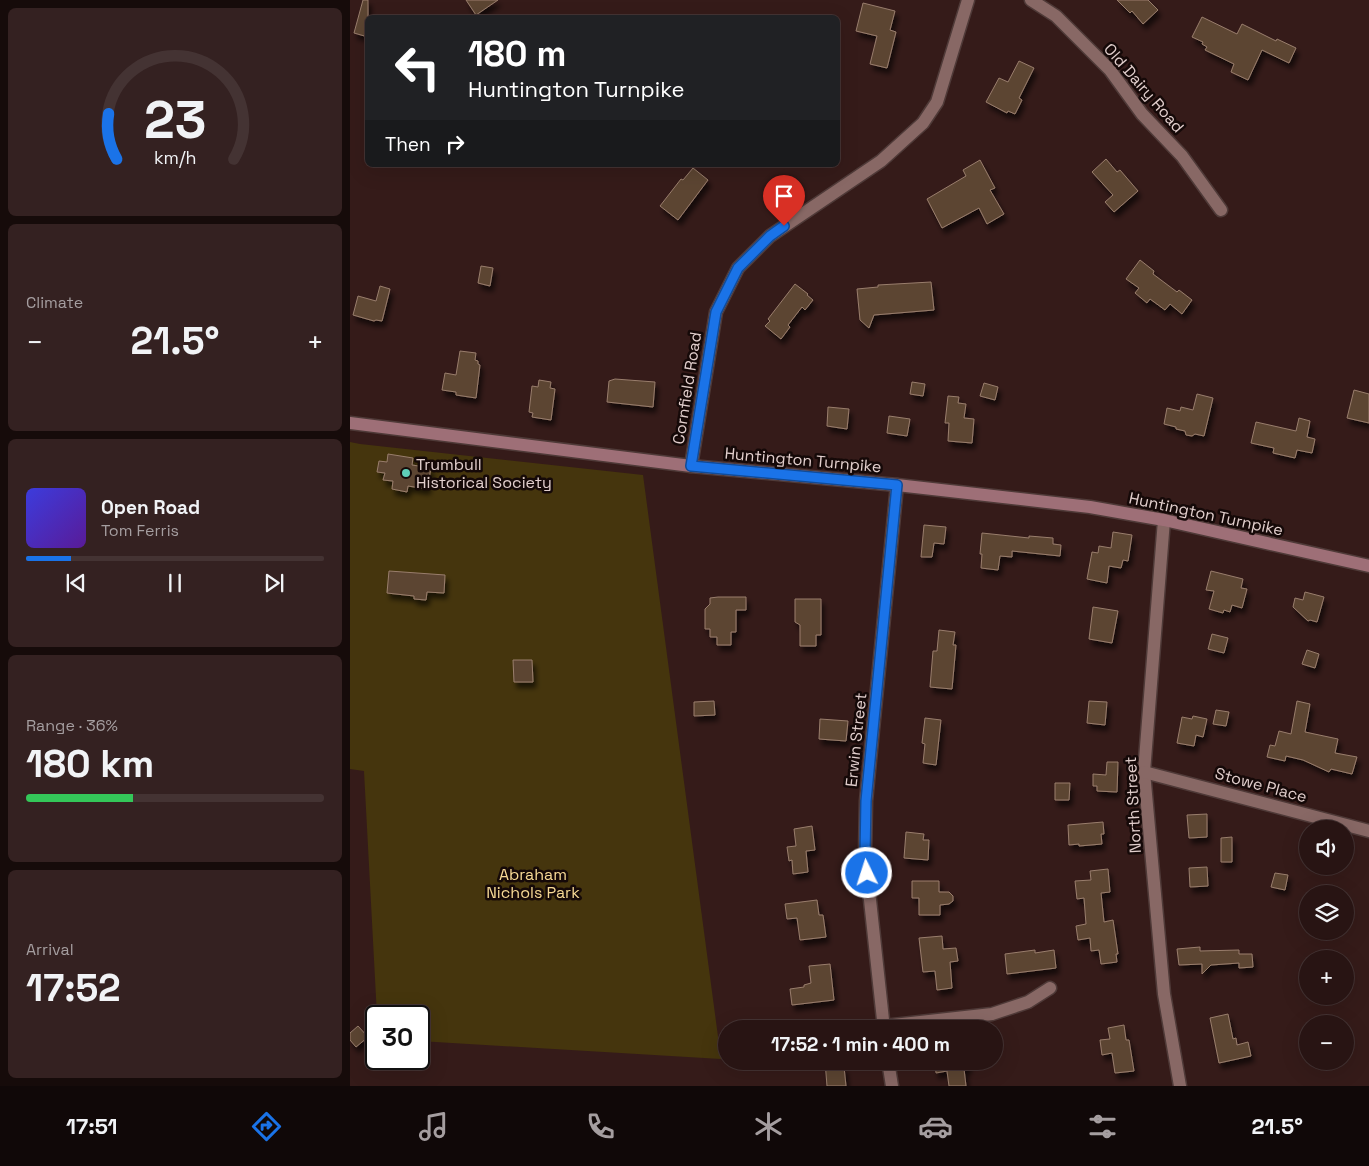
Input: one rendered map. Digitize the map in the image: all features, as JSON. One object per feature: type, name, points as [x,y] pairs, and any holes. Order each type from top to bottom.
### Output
[{"type":"main road","name":"Huntington Turnpike","points":[[350,423],[691,466],[897,485],[1090,507],[1164,520],[1369,566]]},
{"type":"street","name":"Cornfield Road","points":[[691,466],[716,312],[738,268],[770,236],[881,161],[923,123],[937,102],[968,0]]},
{"type":"street","name":"Old Dairy Road","points":[[1031,0],[1056,16],[1110,70],[1142,114],[1182,156],[1221,210]]},
{"type":"street","name":"Erwin Street","points":[[883,1020],[865,854],[865,836],[866,801],[897,485]]},
{"type":"street","name":"North Street","points":[[1164,520],[1144,772],[1164,994],[1180,1086]]},
{"type":"street","name":"Stowe Place","points":[[1144,772],[1369,831]]},
{"type":"street","points":[[946,1020],[992,1014],[1028,1002],[1050,988]]},
{"type":"street","points":[[889,1070],[892,1086]]},
{"type":"green space","name":"Abraham Nichols Park","points":[[350,442],[643,475],[718,1037],[718,1059],[430,1042],[430,1005],[376,1005],[364,771],[350,769]]},
{"type":"building","points":[[363,0],[368,0],[368,15],[365,15],[365,36],[354,33]]},
{"type":"building","points":[[466,0],[498,0],[476,15]]},
{"type":"building","points":[[1117,0],[1148,0],[1158,10],[1143,24],[1132,11],[1130,13]]},
{"type":"building","points":[[863,3],[895,11],[890,30],[896,32],[887,68],[870,64],[877,36],[856,31]]},
{"type":"building","points":[[1202,17],[1237,34],[1242,24],[1276,41],[1277,39],[1296,48],[1289,63],[1262,50],[1248,80],[1231,72],[1234,64],[1205,50],[1207,47],[1202,44],[1203,42],[1192,37]]},
{"type":"building","points":[[1019,61],[1034,68],[1019,98],[1022,100],[1015,114],[1008,111],[1007,113],[986,102],[999,78],[1008,82]]},
{"type":"building","points":[[1106,159],[1117,172],[1120,170],[1138,191],[1114,212],[1105,202],[1113,195],[1092,172]]},
{"type":"building","points":[[980,160],[995,188],[990,190],[1004,214],[987,224],[979,208],[942,228],[927,199],[966,176],[963,170]]},
{"type":"building","points":[[693,168],[708,180],[678,220],[660,206],[681,179],[683,180]]},
{"type":"building","points":[[1140,260],[1154,271],[1153,274],[1177,292],[1179,290],[1192,300],[1182,314],[1170,304],[1165,310],[1150,299],[1147,303],[1135,293],[1139,288],[1126,279]]},
{"type":"building","points":[[481,266],[493,268],[490,286],[478,283]]},
{"type":"building","points":[[931,282],[934,310],[874,315],[869,328],[860,320],[857,289],[878,287],[878,285]]},
{"type":"building","points":[[795,284],[813,300],[805,310],[802,307],[788,325],[790,327],[781,339],[765,326],[770,321],[768,319]]},
{"type":"building","points":[[380,286],[390,289],[382,321],[374,321],[353,315],[358,296],[376,301]]},
{"type":"building","points":[[460,351],[476,353],[475,360],[480,365],[476,398],[456,395],[456,392],[442,390],[445,373],[456,375]]},
{"type":"building","points":[[615,379],[655,382],[653,407],[607,402],[609,381]]},
{"type":"building","points":[[539,380],[551,382],[550,388],[555,389],[551,420],[532,417],[533,413],[529,412],[532,386],[538,387]]},
{"type":"building","points":[[912,382],[925,384],[923,396],[910,394]]},
{"type":"building","points":[[984,383],[998,387],[995,400],[980,396]]},
{"type":"building","points":[[1354,390],[1369,394],[1369,423],[1347,418]]},
{"type":"building","points":[[1197,394],[1213,398],[1204,436],[1186,435],[1185,431],[1164,424],[1167,408],[1180,411],[1181,407],[1193,410]]},
{"type":"building","points":[[948,396],[959,397],[958,403],[966,404],[964,418],[974,419],[972,443],[948,441],[949,423],[945,423]]},
{"type":"building","points":[[828,407],[849,409],[847,429],[827,426]]},
{"type":"building","points":[[889,416],[910,419],[907,436],[887,433]]},
{"type":"building","points":[[1299,418],[1310,421],[1307,437],[1315,439],[1312,453],[1297,450],[1295,458],[1273,453],[1274,448],[1251,443],[1256,422],[1296,431]]},
{"type":"building","name":"Trumbull Historical Society","points":[[388,454],[413,458],[412,465],[431,468],[427,489],[408,486],[407,492],[392,489],[393,481],[383,480],[385,473],[377,472],[379,461],[387,462]]},
{"type":"building","points":[[924,525],[946,527],[944,544],[934,543],[932,557],[921,557]]},
{"type":"building","points":[[1113,532],[1132,535],[1128,561],[1123,560],[1121,568],[1109,566],[1107,583],[1087,579],[1092,552],[1098,553],[1099,546],[1111,548]]},
{"type":"building","points":[[982,533],[1029,538],[1029,536],[1053,538],[1053,544],[1061,545],[1060,556],[1012,551],[1012,557],[1000,556],[998,570],[981,568]]},
{"type":"building","points":[[389,571],[445,575],[444,593],[427,592],[426,600],[414,599],[414,596],[387,593]]},
{"type":"building","points":[[1211,571],[1243,579],[1241,588],[1247,589],[1242,608],[1232,605],[1230,612],[1224,610],[1223,613],[1209,609],[1214,591],[1206,590]]},
{"type":"building","points":[[1305,592],[1324,597],[1317,622],[1308,621],[1293,607],[1295,598],[1303,600]]},
{"type":"building","points":[[746,597],[746,610],[736,610],[736,632],[731,632],[731,645],[717,645],[717,637],[710,637],[710,629],[705,629],[705,609],[710,604],[710,598]]},
{"type":"building","points":[[795,599],[821,599],[821,635],[816,635],[816,646],[800,646],[800,625],[795,622]]},
{"type":"building","points":[[1093,607],[1118,611],[1112,643],[1089,639]]},
{"type":"building","points":[[939,630],[955,632],[953,645],[956,645],[952,689],[930,687],[933,651],[937,651]]},
{"type":"building","points":[[1212,634],[1228,638],[1224,653],[1208,649]]},
{"type":"building","points":[[1307,650],[1319,654],[1315,668],[1302,664]]},
{"type":"building","points":[[513,660],[532,660],[533,682],[514,682]]},
{"type":"building","points":[[714,701],[715,715],[694,716],[694,702]]},
{"type":"building","points":[[1089,701],[1107,702],[1105,725],[1087,723]]},
{"type":"building","points":[[1297,701],[1310,704],[1305,732],[1338,739],[1335,753],[1357,757],[1352,774],[1331,769],[1329,772],[1303,760],[1286,756],[1285,761],[1267,757],[1270,745],[1275,746],[1279,731],[1291,734]]},
{"type":"building","points":[[1216,710],[1229,712],[1226,726],[1213,724]]},
{"type":"building","points":[[1193,716],[1207,719],[1203,737],[1196,735],[1194,746],[1177,743],[1182,717],[1192,719]]},
{"type":"building","points":[[925,718],[941,720],[936,765],[923,763],[925,744],[922,743]]},
{"type":"building","points":[[820,719],[848,721],[846,741],[819,739]]},
{"type":"building","points":[[1107,762],[1118,762],[1117,792],[1097,791],[1097,786],[1093,786],[1093,774],[1106,775]]},
{"type":"building","points":[[1055,783],[1070,783],[1069,800],[1055,800]]},
{"type":"building","points":[[1207,814],[1207,837],[1189,838],[1187,815]]},
{"type":"building","points":[[1103,822],[1104,834],[1101,834],[1102,844],[1069,845],[1068,825]]},
{"type":"building","points":[[812,826],[815,850],[806,851],[808,872],[793,874],[792,860],[789,861],[787,847],[796,846],[794,829]]},
{"type":"building","points":[[906,832],[924,834],[923,840],[929,840],[928,860],[904,858]]},
{"type":"building","points":[[1232,837],[1232,862],[1221,862],[1221,838]]},
{"type":"building","points":[[1207,867],[1208,886],[1190,887],[1189,868]]},
{"type":"building","points":[[1108,869],[1110,892],[1101,893],[1104,922],[1113,920],[1118,954],[1116,954],[1117,962],[1101,964],[1099,950],[1091,951],[1090,938],[1078,940],[1076,926],[1086,924],[1084,898],[1077,899],[1075,881],[1091,880],[1090,871]]},
{"type":"building","points":[[1275,873],[1288,875],[1285,890],[1271,887]]},
{"type":"building","points":[[912,881],[939,881],[939,892],[949,892],[953,896],[953,901],[949,904],[940,905],[940,915],[919,915],[919,898],[912,898]]},
{"type":"building","points":[[817,900],[819,915],[823,915],[826,937],[800,940],[797,918],[787,919],[785,904]]},
{"type":"building","points":[[942,936],[943,949],[956,948],[958,961],[950,962],[952,988],[937,990],[935,971],[923,972],[919,938]]},
{"type":"building","points":[[1200,947],[1200,951],[1239,950],[1239,954],[1252,954],[1253,967],[1239,968],[1239,963],[1211,965],[1202,974],[1202,964],[1179,965],[1177,949]]},
{"type":"building","points":[[1035,950],[1035,953],[1054,950],[1056,968],[1007,974],[1005,954]]},
{"type":"building","points":[[830,964],[834,1000],[792,1005],[790,989],[804,987],[804,985],[811,983],[809,966]]},
{"type":"building","points":[[1228,1014],[1233,1039],[1236,1038],[1237,1045],[1248,1042],[1251,1056],[1219,1063],[1210,1018]]},
{"type":"building","points":[[1124,1025],[1126,1040],[1129,1040],[1134,1071],[1115,1073],[1112,1053],[1102,1055],[1100,1040],[1110,1039],[1108,1028]]},
{"type":"building","points":[[358,1026],[365,1034],[365,1040],[356,1047],[350,1040],[350,1033]]},
{"type":"building","points":[[826,1070],[844,1070],[846,1086],[827,1086]]},
{"type":"building","points":[[936,1070],[964,1070],[966,1086],[949,1086],[947,1071],[936,1073]]},
{"type":"place","name":"Trumbull Historical Society","points":[[406,473]]},
{"type":"route","points":[[784,226],[770,236],[738,268],[716,312],[691,466],[897,485],[866,801],[865,854],[867,873]]}]
